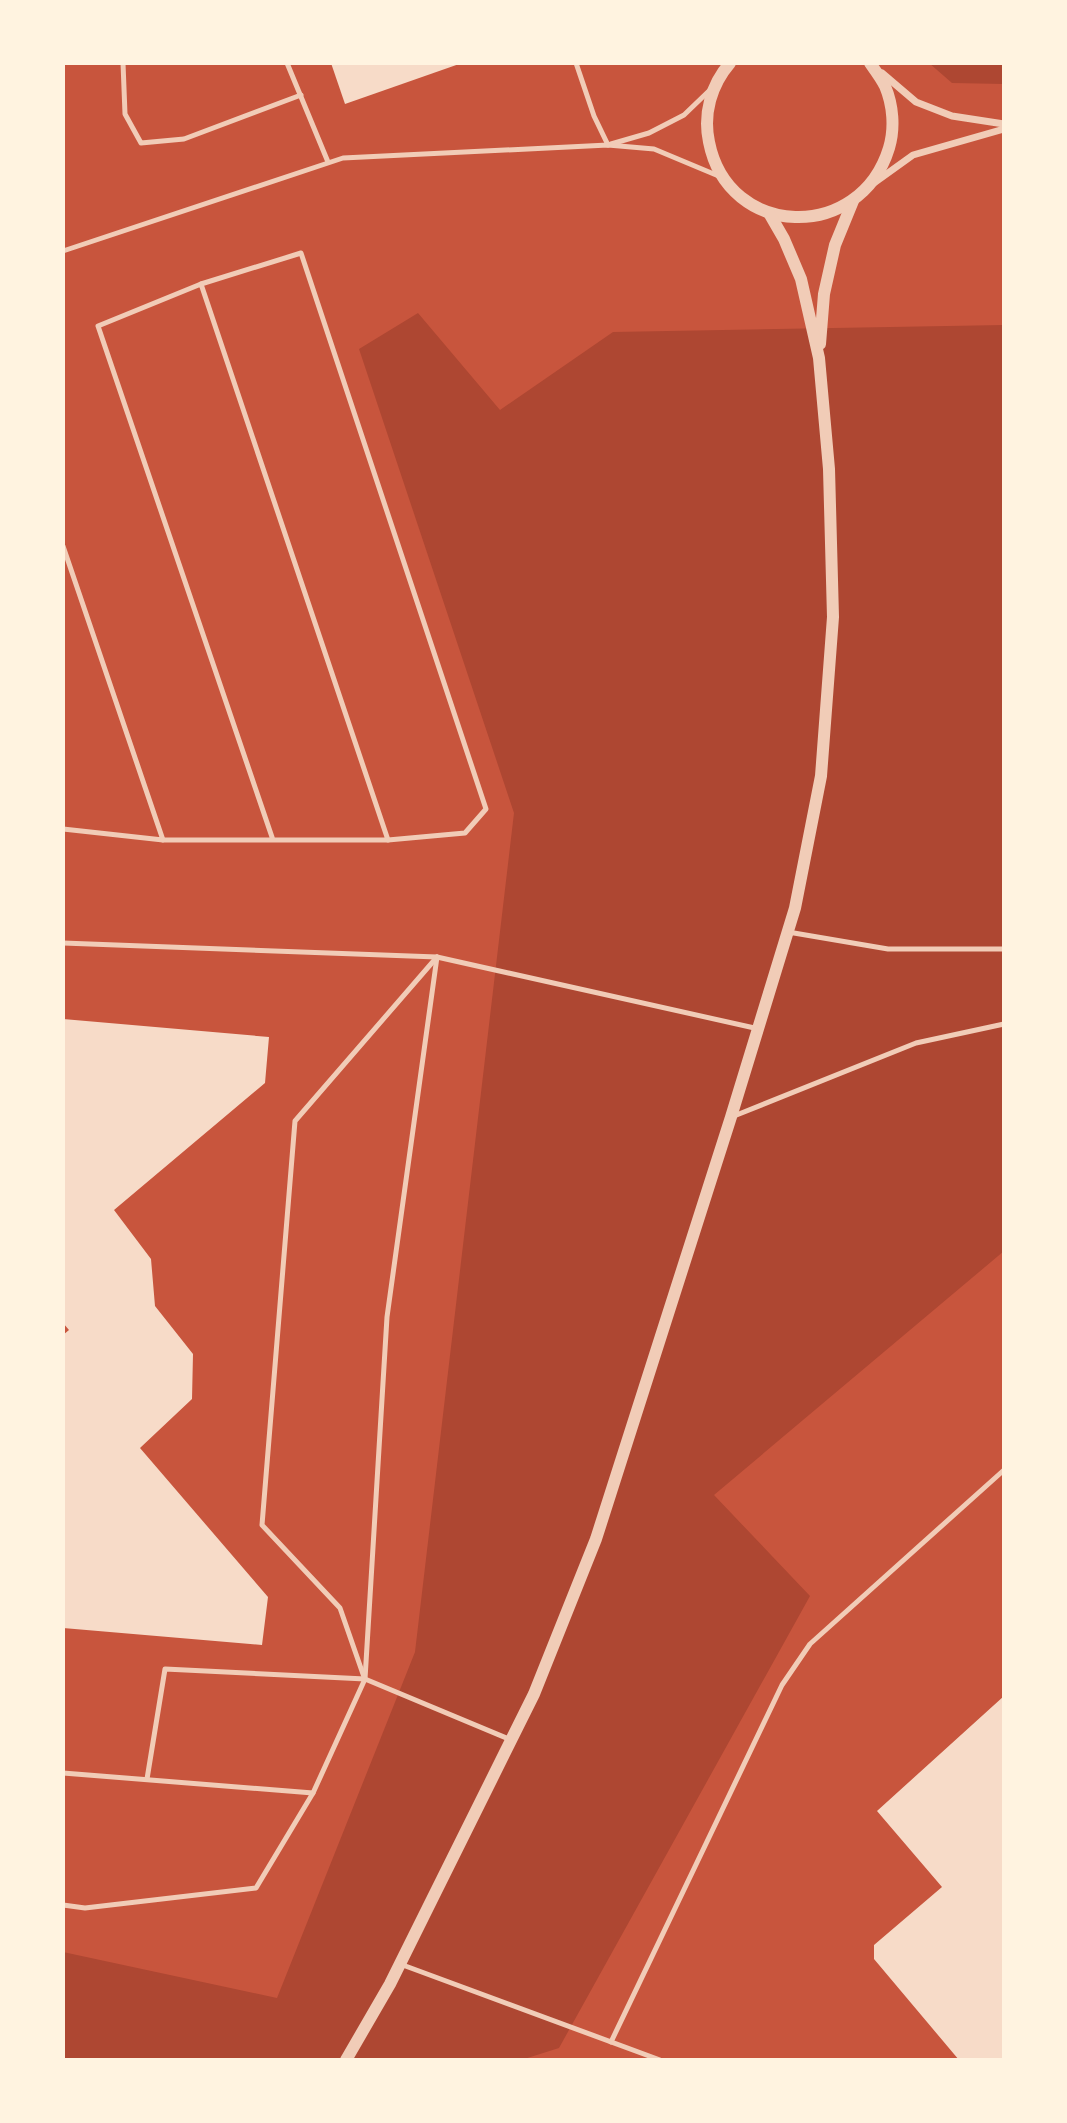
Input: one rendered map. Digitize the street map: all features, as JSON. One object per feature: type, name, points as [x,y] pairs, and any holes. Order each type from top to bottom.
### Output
[{"type":"street","points":[[730,63],[715,84],[707,108],[707,132],[712,156],[723,178],[743,200],[769,213],[798,218],[827,214],[853,201],[913,155],[1004,127]]},
{"type":"street","points":[[870,63],[916,102],[952,116],[1004,127]]},
{"type":"street","points":[[870,63],[884,85],[892,111],[892,138],[884,163],[871,186]]},
{"type":"street","points":[[819,358],[824,294],[835,245],[853,201]]},
{"type":"street","points":[[346,2060],[400,1964],[534,1694],[596,1539],[795,908],[821,776],[833,617],[829,469],[819,358],[801,279],[784,239],[769,213]]},
{"type":"lane","points":[[123,63],[125,114],[141,143],[184,139],[301,95]]},
{"type":"lane","points":[[287,63],[328,162]]},
{"type":"lane","points":[[576,63],[594,116],[608,145]]},
{"type":"lane","points":[[608,145],[649,133],[684,114],[715,84]]},
{"type":"lane","points":[[63,251],[343,158],[608,145],[654,149],[723,178]]},
{"type":"lane","points":[[63,829],[163,840],[273,840],[388,840],[465,833],[486,809],[301,253],[201,284],[98,326],[273,840]]},
{"type":"lane","points":[[201,284],[388,840]]},
{"type":"lane","points":[[63,546],[163,840]]},
{"type":"lane","points":[[788,932],[888,949],[1004,949]]},
{"type":"lane","points":[[63,943],[438,957],[758,1029]]},
{"type":"lane","points":[[63,1905],[85,1908],[256,1888],[313,1793],[365,1679],[387,1317],[438,957]]},
{"type":"lane","points":[[365,1679],[340,1608],[262,1525],[295,1121],[438,957]]},
{"type":"lane","points":[[731,1117],[916,1043],[1004,1024]]},
{"type":"lane","points":[[611,2042],[782,1685],[810,1644],[1004,1470]]},
{"type":"lane","points":[[147,1779],[165,1669],[365,1679],[511,1740]]},
{"type":"lane","points":[[63,1773],[313,1793]]},
{"type":"lane","points":[[400,1964],[660,2060]]},
{"type":"shaded area","points":[[929,63],[1004,63],[1004,84],[952,83]]},
{"type":"shaded area","points":[[418,313],[500,410],[613,332],[1004,325],[1004,1251],[714,1495],[810,1596],[559,2048],[521,2060],[63,2060],[63,1952],[277,1998],[415,1652],[514,813],[359,349]]},
{"type":"building","points":[[331,63],[462,63],[345,104]]},
{"type":"building","points":[[63,1019],[269,1037],[265,1083],[114,1210],[151,1259],[155,1306],[193,1354],[192,1399],[140,1448],[268,1597],[262,1645],[63,1628],[63,1335],[69,1330],[63,1323]]},
{"type":"building","points":[[1004,1696],[1004,2060],[959,2060],[874,1959],[874,1945],[942,1887],[877,1811]]}]
